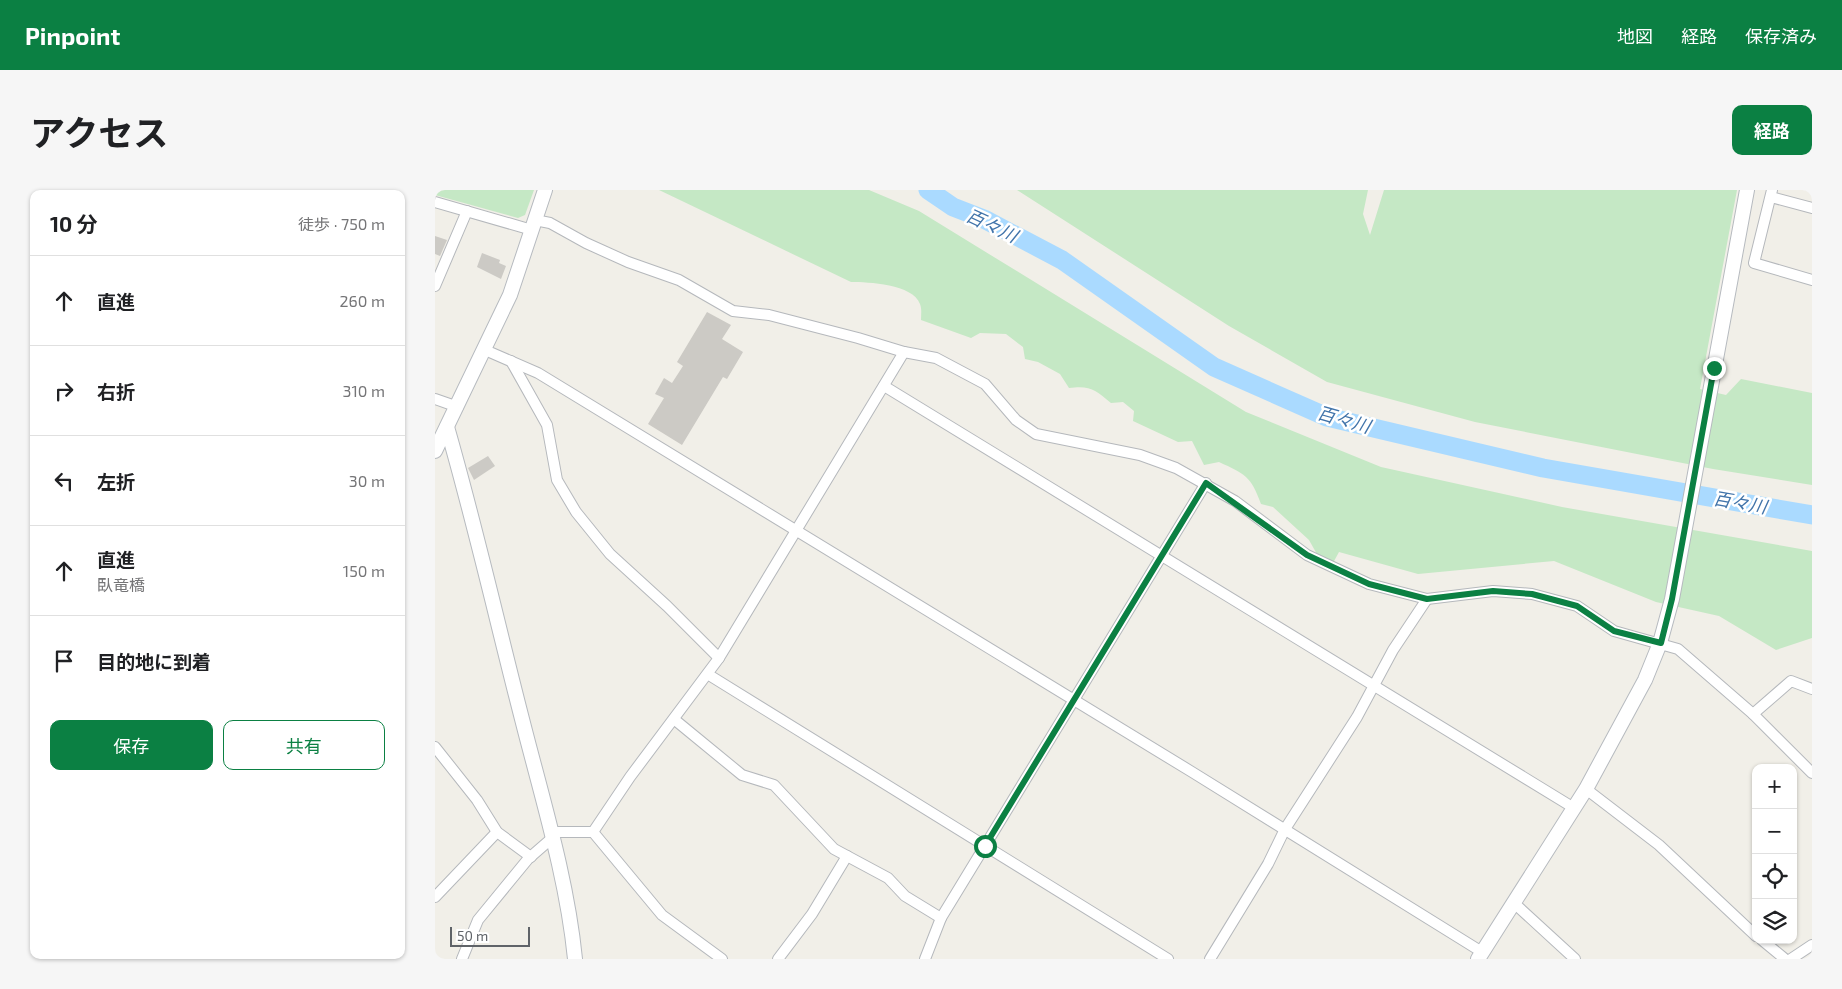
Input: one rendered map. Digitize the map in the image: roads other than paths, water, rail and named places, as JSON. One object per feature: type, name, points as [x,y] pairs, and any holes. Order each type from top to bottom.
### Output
[{"type":"street","points":[[435,451],[458,407],[510,295],[545,190]]},
{"type":"street","points":[[485,350],[538,373],[797,530],[1285,829],[1480,955],[1586,789],[1645,680],[1661,643],[1672,599],[1747,190]]},
{"type":"street","points":[[1812,208],[1774,192],[1754,263],[1812,280]]},
{"type":"street","points":[[435,202],[533,225],[550,223],[619,258],[679,280],[733,311],[769,315],[904,352],[936,358],[985,384],[1016,420],[1036,434],[1140,455],[1176,468],[1206,483],[1307,555],[1369,584],[1427,599],[1493,591],[1532,594],[1577,606],[1614,631],[1678,649],[1753,714],[1812,773]]},
{"type":"street","points":[[435,286],[439,268],[467,211]]},
{"type":"street","points":[[593,832],[630,777],[709,675],[904,352]]},
{"type":"street","points":[[511,361],[547,425],[557,480],[576,512],[610,554],[667,606],[719,658]]},
{"type":"street","points":[[884,386],[1574,808]]},
{"type":"street","points":[[435,399],[458,407]]},
{"type":"street","points":[[447,427],[465,490],[551,835],[566,900],[575,959]]},
{"type":"street","points":[[925,959],[941,918],[1075,702],[1206,483]]},
{"type":"street","points":[[1210,959],[1268,864],[1285,829],[1357,717],[1393,650],[1427,599]]},
{"type":"street","points":[[709,675],[1168,959]]},
{"type":"street","points":[[1753,714],[1791,681],[1812,688]]},
{"type":"street","points":[[675,720],[742,775],[774,785],[834,849],[888,878],[905,896],[941,918]]},
{"type":"street","points":[[435,747],[477,800],[497,832],[531,857]]},
{"type":"street","points":[[1586,789],[1659,845],[1752,932]]},
{"type":"street","points":[[435,897],[497,832]]},
{"type":"street","points":[[461,959],[478,920],[551,835],[593,832]]},
{"type":"street","points":[[593,832],[662,915],[722,959]]},
{"type":"street","points":[[778,959],[812,914],[847,856]]},
{"type":"street","points":[[1514,903],[1575,959]]},
{"type":"street","points":[[1767,944],[1785,959]]},
{"type":"street","points":[[1791,959],[1812,945]]},
{"type":"waterway","name":"百々川","points":[[928,190],[953,207],[984,219],[1062,260],[1214,367],[1327,417],[1543,468],[1812,515]]}]
